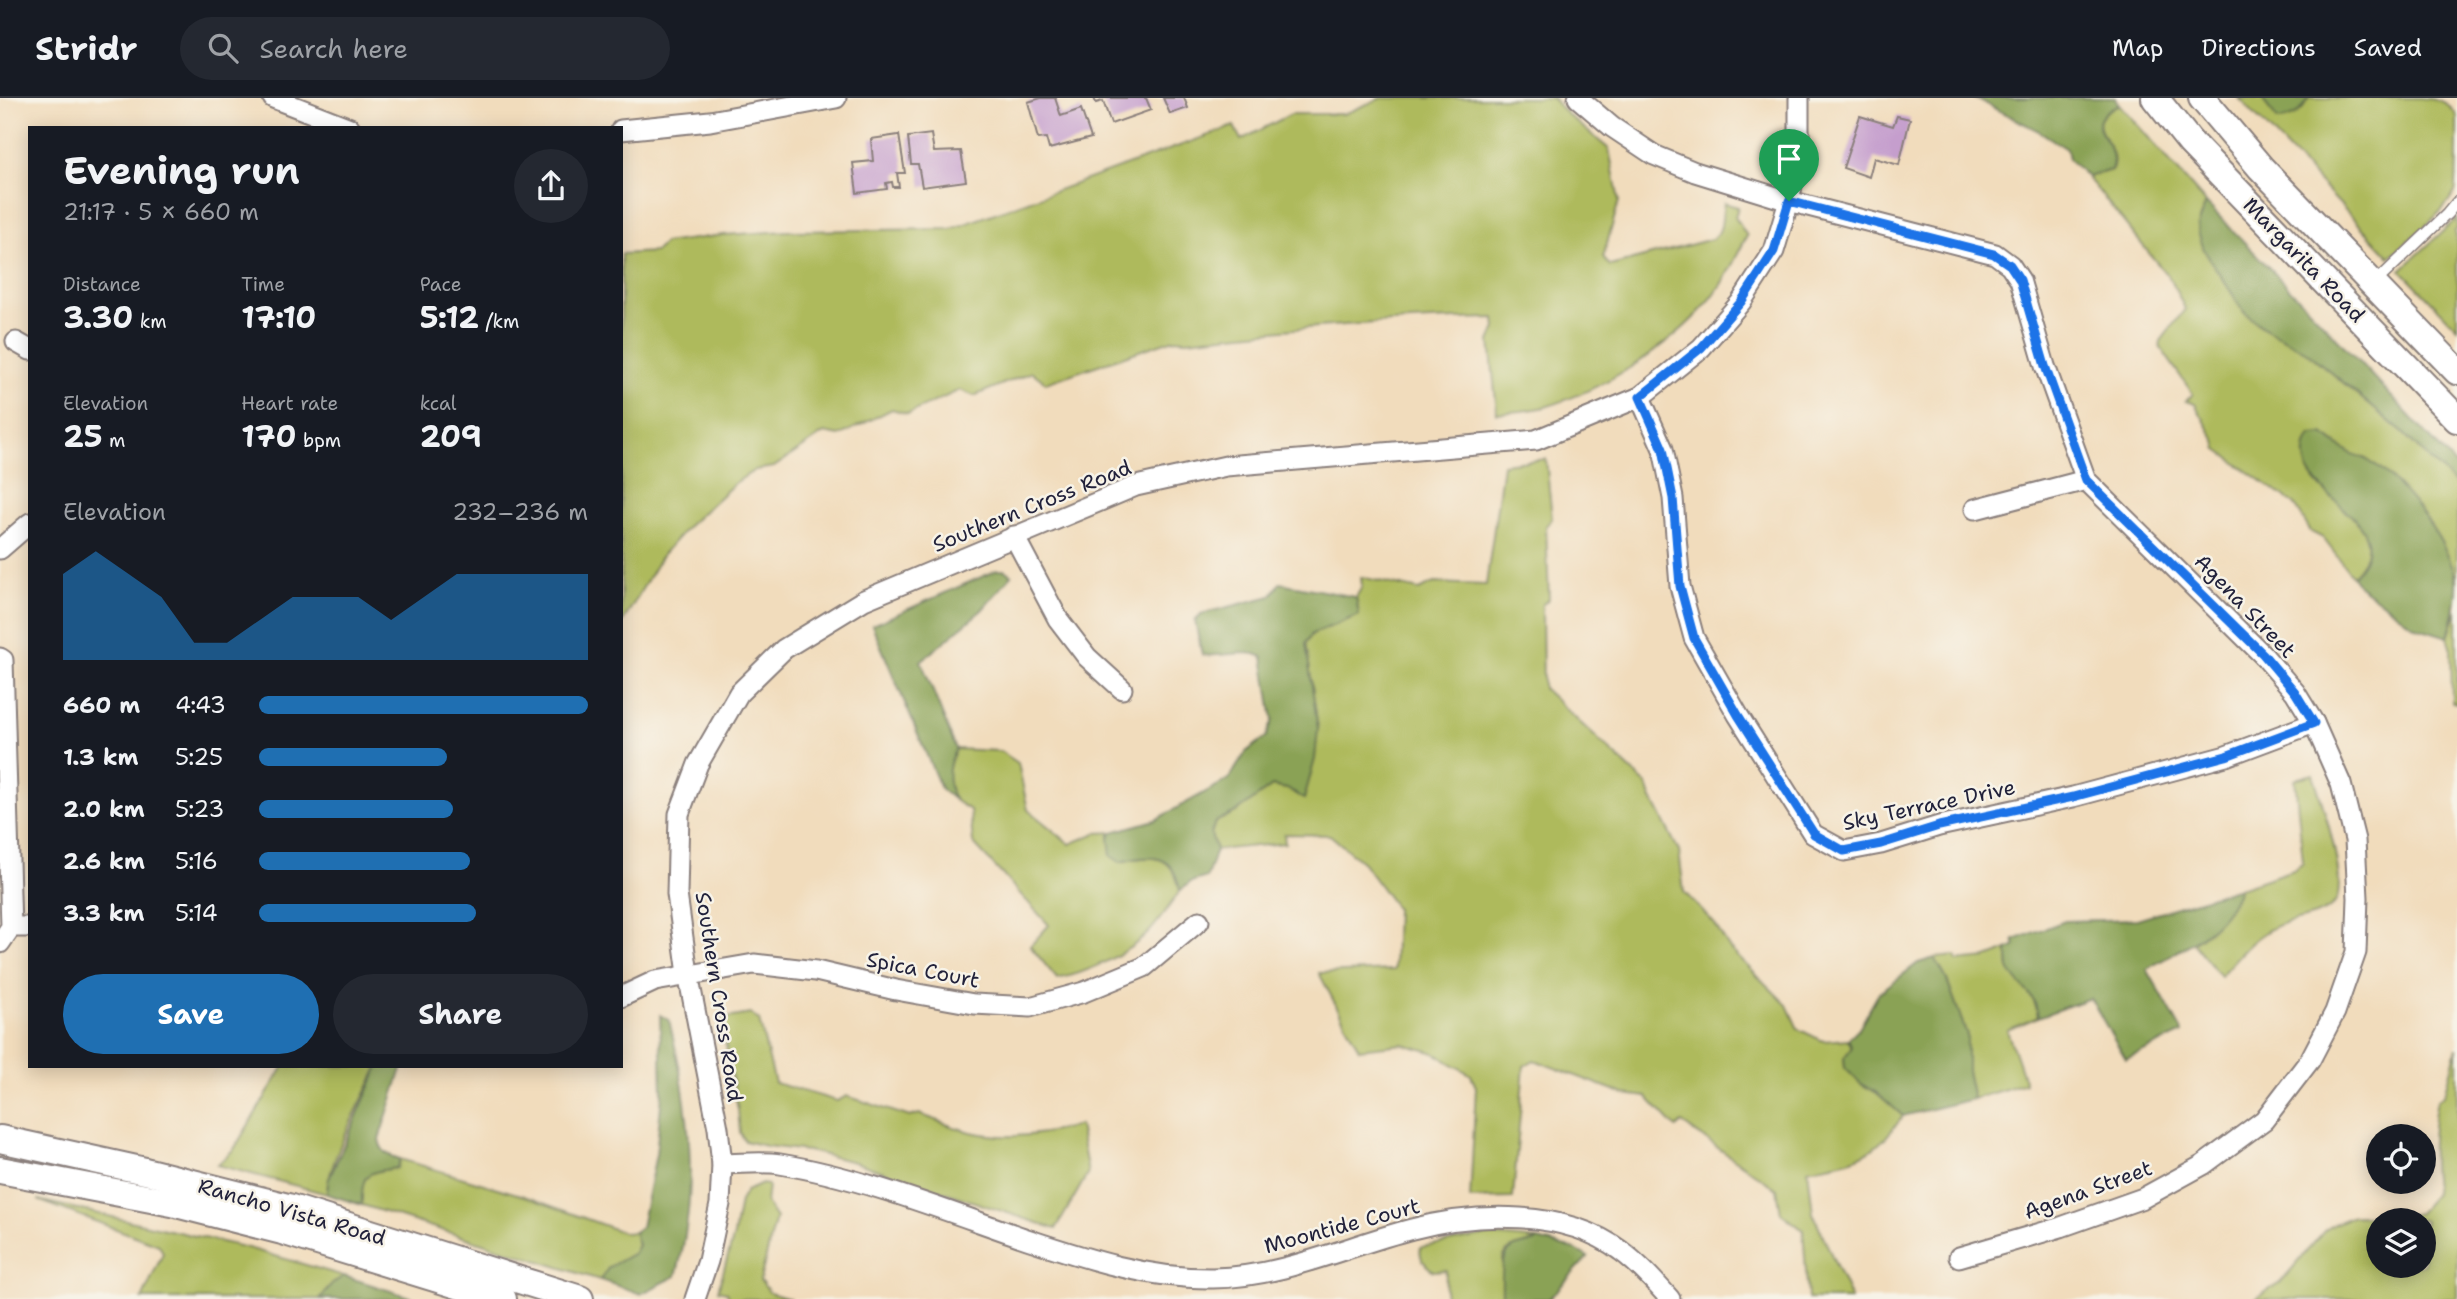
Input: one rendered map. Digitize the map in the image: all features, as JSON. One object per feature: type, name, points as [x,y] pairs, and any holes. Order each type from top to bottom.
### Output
[{"type":"main road","name":"Margarita Road","points":[[2155,98],[2190,142],[2457,419]]},
{"type":"main road","name":"Margarita Road","points":[[2202,98],[2261,168],[2457,371]]},
{"type":"main road","name":"Rancho Vista Road","points":[[0,1139],[132,1168],[289,1208],[580,1299]]},
{"type":"main road","name":"Rancho Vista Road","points":[[0,1170],[172,1203],[282,1231],[503,1299]]},
{"type":"street","points":[[273,98],[342,126]]},
{"type":"street","points":[[623,130],[710,121],[836,98]]},
{"type":"street","name":"Agena Street","points":[[1578,98],[1612,127],[1654,155],[1695,172],[1789,201],[1994,254],[2010,265],[2025,295],[2045,366],[2086,480],[2263,654],[2295,692],[2314,723],[2341,783],[2355,840],[2358,898],[2356,952],[2335,1012],[2310,1060],[2264,1120],[2203,1165],[2143,1198],[2061,1227],[1959,1257]]},
{"type":"street","name":"Southern Cross Road","points":[[695,1299],[708,1261],[720,1204],[722,1164],[718,1128],[688,974],[677,894],[679,814],[698,764],[739,693],[784,649],[864,600],[1136,486],[1226,466],[1526,442],[1640,397],[1701,348],[1741,302],[1774,251],[1789,201],[1799,150],[1799,98]]},
{"type":"street","name":"Sky Terrace Drive","points":[[1640,397],[1663,449],[1673,498],[1680,586],[1694,638],[1738,715],[1814,834],[1844,851],[1881,844],[1939,826],[2073,797],[2226,756],[2314,723]]},
{"type":"street","points":[[1975,509],[2086,480]]},
{"type":"street","points":[[0,549],[28,525]]},
{"type":"street","points":[[1014,536],[1058,619],[1087,657],[1122,689]]},
{"type":"street","points":[[0,658],[4,660],[14,933]]},
{"type":"street","name":"Spica Court","points":[[623,996],[655,981],[754,964],[816,971],[896,990],[974,1004],[1030,1007],[1084,992],[1144,967],[1199,921]]},
{"type":"street","name":"Moontide Court","points":[[722,1164],[778,1164],[845,1179],[1072,1254],[1137,1271],[1212,1278],[1278,1270],[1411,1229],[1454,1220],[1490,1217],[1543,1221],[1576,1227],[1620,1250],[1670,1299]]},
{"type":"lane","points":[[2373,284],[2457,202]]},
{"type":"green space","points":[[1381,98],[1552,98],[1609,149],[1619,201],[1603,258],[1610,266],[1712,239],[1719,232],[1724,203],[1738,207],[1735,217],[1747,236],[1715,294],[1675,335],[1612,378],[1589,390],[1539,408],[1497,413],[1490,341],[1496,328],[1495,318],[1302,328],[1187,340],[1174,339],[1046,383],[1032,372],[974,396],[960,390],[908,414],[892,409],[839,436],[824,433],[774,467],[755,470],[735,483],[689,525],[662,555],[623,622],[623,254],[655,252],[664,243],[723,235],[787,231],[951,229],[1234,126],[1241,140],[1291,114],[1344,114]]},
{"type":"green space","points":[[1974,98],[2115,98],[2119,104],[2106,112],[2099,127],[2111,150],[2111,170],[2087,177],[2069,159],[2067,149],[2039,131]]},
{"type":"green space","points":[[2239,98],[2261,98],[2271,111],[2301,111],[2310,98],[2420,98],[2442,102],[2451,108],[2457,117],[2455,192],[2435,218],[2390,257]]},
{"type":"green space","points":[[2261,98],[2310,98],[2297,114],[2278,120]]},
{"type":"green space","points":[[2119,104],[2206,203],[2199,220],[2244,312],[2261,326],[2307,352],[2402,432],[2457,486],[2457,586],[2445,551],[2412,501],[2370,462],[2350,453],[2323,434],[2321,486],[2354,517],[2367,539],[2363,563],[2352,576],[2323,538],[2311,532],[2294,504],[2218,450],[2216,441],[2195,404],[2186,401],[2193,394],[2160,347],[2161,341],[2185,309],[2171,280],[2087,177],[2112,170],[2114,159],[2099,127],[2106,112]]},
{"type":"green space","points":[[2206,203],[2457,467],[2457,486],[2402,432],[2307,352],[2261,326],[2244,312],[2204,250],[2198,231]]},
{"type":"green space","points":[[2457,218],[2457,229],[2454,232],[2457,242],[2457,328],[2401,270]]},
{"type":"green space","points":[[2323,434],[2382,471],[2410,499],[2436,534],[2446,551],[2457,585],[2448,637],[2416,627],[2357,584],[2352,576],[2366,555],[2366,537],[2356,521],[2310,474],[2305,456],[2311,435]]},
{"type":"green space","points":[[1546,459],[1552,519],[1546,526],[1549,599],[1542,605],[1543,688],[1647,785],[1679,851],[1684,892],[1714,923],[1730,949],[1787,1005],[1798,1029],[1823,1041],[1848,1039],[1852,1047],[1844,1058],[1845,1068],[1861,1084],[1877,1093],[1903,1116],[1882,1141],[1863,1155],[1808,1169],[1813,1213],[1851,1299],[1808,1299],[1803,1230],[1781,1213],[1777,1189],[1682,1123],[1676,1128],[1647,1097],[1624,1094],[1534,1060],[1524,1066],[1513,1198],[1470,1199],[1476,1087],[1471,1075],[1432,1052],[1403,1044],[1359,1049],[1319,973],[1394,970],[1396,908],[1363,863],[1330,835],[1284,834],[1285,843],[1216,850],[1211,834],[1215,822],[1238,811],[1272,786],[1287,789],[1304,799],[1318,729],[1306,643],[1312,634],[1359,615],[1356,597],[1362,587],[1361,577],[1419,590],[1434,583],[1486,585],[1503,464]]},
{"type":"green space","points":[[997,570],[1004,570],[1012,575],[982,610],[921,661],[956,749],[948,774],[953,799],[941,789],[872,625]]},
{"type":"green space","points":[[1280,583],[1356,597],[1359,615],[1312,634],[1306,643],[1318,729],[1315,759],[1304,799],[1287,789],[1272,786],[1238,811],[1215,822],[1211,834],[1216,850],[1207,877],[1191,882],[1180,891],[1177,878],[1167,863],[1152,858],[1120,862],[1111,856],[1109,837],[1112,832],[1155,820],[1229,779],[1246,752],[1266,737],[1273,720],[1263,657],[1249,653],[1202,655],[1195,621],[1201,614],[1271,596]]},
{"type":"green space","points":[[2457,610],[2457,703],[2452,702],[2451,646],[2448,637]]},
{"type":"green space","points":[[956,749],[1000,751],[1018,763],[1028,810],[1070,844],[1096,833],[1112,832],[1109,837],[1120,862],[1152,858],[1167,863],[1177,878],[1180,891],[1150,931],[1131,947],[1106,961],[1057,979],[1030,946],[1049,925],[973,843],[970,810],[951,795],[948,775]]},
{"type":"green space","points":[[2313,774],[2333,842],[2339,881],[2338,896],[2333,905],[2321,913],[2277,926],[2261,935],[2220,976],[2193,943],[2220,919],[2239,888],[2293,870],[2303,862],[2295,779]]},
{"type":"green space","points":[[2239,888],[2224,916],[2213,927],[2147,969],[2183,1033],[2126,1059],[2090,998],[2038,1017],[2030,994],[2009,968],[2008,950],[2016,946],[2014,940],[2065,921],[2137,919]]},
{"type":"green space","points":[[2008,950],[2012,975],[2030,994],[2038,1017],[2007,1030],[2025,1083],[1973,1099],[1967,1071],[1967,1035],[1947,980],[1935,958],[1955,956],[1957,961],[1987,958]]},
{"type":"green space","points":[[1935,958],[1947,980],[1967,1035],[1967,1071],[1973,1099],[1903,1116],[1877,1093],[1861,1084],[1845,1068],[1844,1058],[1852,1047],[1848,1039],[1859,1028],[1879,993],[1918,963]]},
{"type":"green space","points":[[750,1014],[759,1020],[775,1083],[837,1101],[847,1096],[910,1117],[919,1114],[962,1130],[989,1135],[1028,1135],[1079,1125],[1088,1173],[1056,1229],[854,1162],[745,1141],[740,1133],[721,1019]]},
{"type":"green space","points":[[660,1015],[669,1020],[687,1116],[690,1180],[688,1212],[676,1276],[641,1294],[600,1280],[609,1267],[634,1253],[638,1245],[634,1232],[641,1227],[656,1154],[662,1094]]},
{"type":"green space","points":[[2457,1048],[2457,1299],[2254,1299],[2280,1283],[2324,1231],[2353,1216],[2366,1216],[2366,1278],[2436,1278],[2436,1208],[2422,1208],[2436,1194],[2436,1124],[2433,1124],[2437,1100],[2445,1094]]},
{"type":"green space","points":[[283,1068],[378,1068],[333,1164],[327,1194],[217,1165],[234,1149]]},
{"type":"green space","points":[[378,1068],[402,1068],[379,1139],[385,1152],[400,1159],[397,1168],[368,1176],[363,1186],[362,1205],[327,1194],[328,1181]]},
{"type":"green space","points":[[400,1159],[524,1196],[625,1233],[634,1232],[638,1245],[634,1253],[610,1267],[600,1280],[362,1205],[364,1180],[372,1173],[397,1168]]},
{"type":"green space","points":[[762,1184],[768,1185],[766,1203],[776,1218],[760,1280],[770,1293],[790,1299],[730,1299],[727,1292],[718,1290],[734,1235],[740,1201],[746,1191]]},
{"type":"green space","points":[[38,1200],[248,1248],[344,1276],[333,1283],[320,1299],[142,1299],[163,1253],[159,1245]]},
{"type":"green space","points":[[1487,1235],[1538,1240],[1507,1251],[1503,1258],[1502,1299],[1445,1299],[1446,1270],[1430,1269],[1421,1257],[1421,1247]]},
{"type":"green space","points":[[1538,1240],[1574,1249],[1588,1257],[1549,1299],[1502,1299],[1502,1269],[1506,1255],[1515,1247]]},
{"type":"green space","points":[[344,1276],[416,1299],[320,1299],[333,1283]]},
{"type":"building","points":[[1055,98],[1061,116],[1081,109],[1091,138],[1049,149],[1046,138],[1038,139],[1028,102]]},
{"type":"building","points":[[1094,98],[1146,98],[1151,110],[1111,124],[1103,101],[1096,103]]},
{"type":"building","points":[[1163,98],[1184,98],[1188,108],[1170,114]]},
{"type":"building","points":[[1860,116],[1893,126],[1897,116],[1910,119],[1899,165],[1874,158],[1869,177],[1843,168]]},
{"type":"building","points":[[931,134],[934,152],[961,151],[966,181],[922,187],[918,164],[911,164],[908,137]]},
{"type":"building","points":[[899,135],[905,173],[897,173],[899,187],[893,187],[892,182],[886,183],[887,189],[857,193],[853,163],[873,161],[871,139]]},
{"type":"route","points":[[1789,201],[1994,254],[2010,265],[2020,280],[2045,366],[2086,480],[2263,654],[2295,692],[2314,723],[2226,756],[2073,797],[1939,826],[1881,844],[1844,851],[1814,834],[1738,715],[1694,638],[1680,586],[1673,498],[1663,449],[1640,397],[1701,348],[1741,302],[1774,251],[1789,201]]}]
